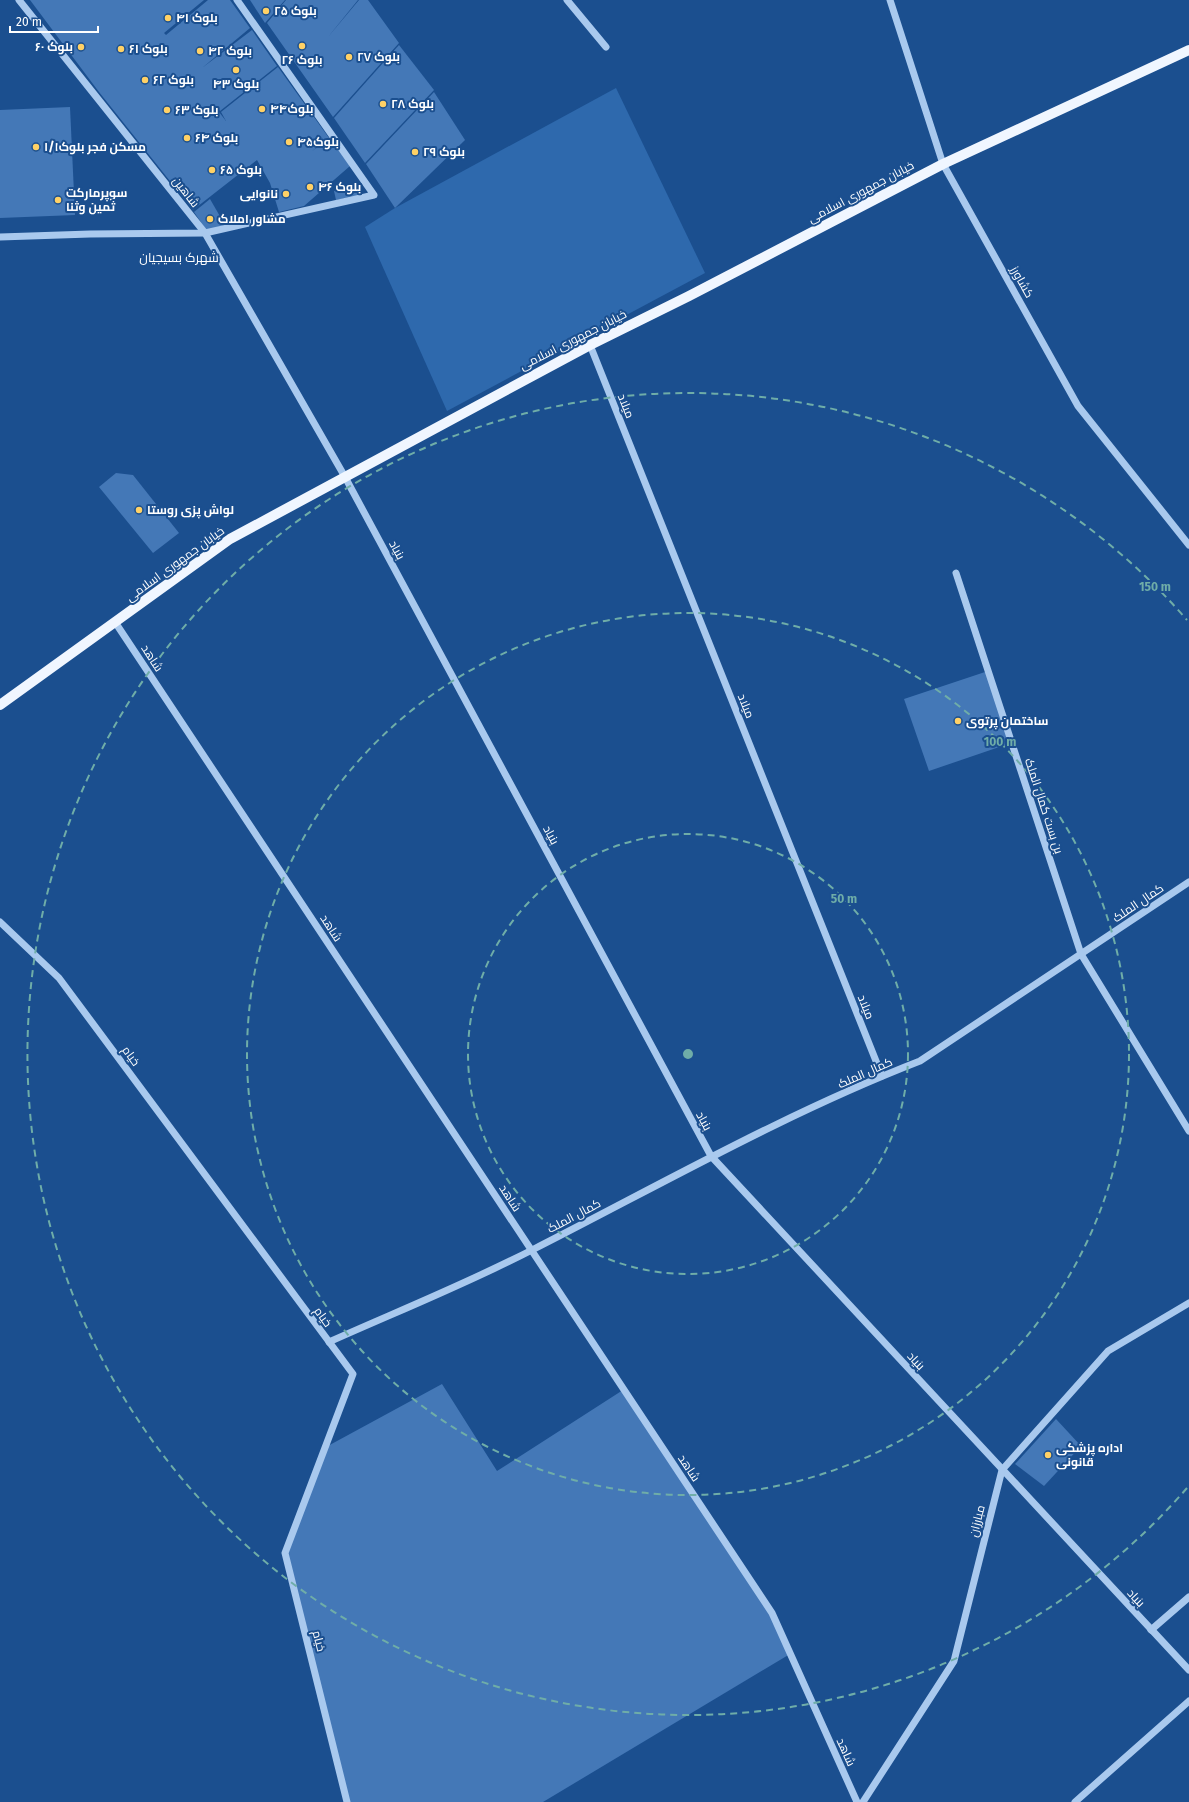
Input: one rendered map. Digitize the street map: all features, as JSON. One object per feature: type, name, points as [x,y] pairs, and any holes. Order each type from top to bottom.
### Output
[{"type":"main road","name":"خیابان جمهوری اسلامی","points":[[0,705],[230,539],[590,345],[690,296],[943,164],[1189,50]]},
{"type":"street","name":"شاهین","points":[[19,0],[205,234],[345,477]]},
{"type":"street","points":[[0,237],[90,234],[205,234],[374,195],[237,0]]},
{"type":"street","points":[[567,0],[606,47]]},
{"type":"street","name":"کشاورز","points":[[890,0],[943,164],[1078,406],[1189,545]]},
{"type":"street","name":"میلاد","points":[[590,345],[882,1076]]},
{"type":"street","name":"بنیاد","points":[[345,477],[711,1156],[1189,1670]]},
{"type":"street","name":"بن بست کمال الملک","points":[[956,573],[1081,954],[1189,1131]]},
{"type":"street","name":"شاهد","points":[[115,622],[772,1613],[857,1802]]},
{"type":"street","name":"کمال الملک","points":[[329,1342],[531,1251],[711,1156],[882,1076],[920,1061],[1189,882]]},
{"type":"street","name":"خیام","points":[[0,922],[59,978],[353,1374],[285,1553],[347,1802]]},
{"type":"street","name":"مبارزان","points":[[863,1802],[954,1661],[1002,1470],[1108,1352],[1189,1303]]},
{"type":"street","points":[[1151,1630],[1189,1597]]},
{"type":"street","points":[[1075,1802],[1189,1702]]},
{"type":"shaded area","points":[[616,88],[705,273],[447,411],[365,227],[395,208]]},
{"type":"building","points":[[30,0],[204,0],[164,33],[166,35],[208,0],[230,0],[250,28],[202,68],[252,30],[277,66],[220,111],[217,108],[219,112],[226,121],[221,112],[278,67],[329,138],[312,151],[330,139],[350,166],[304,206],[279,212],[270,183],[257,160],[193,210],[99,92]]},
{"type":"building","name":"بلوک ۲۵","points":[[250,0],[285,0],[265,23]]},
{"type":"building","name":"بلوک ۲۷","points":[[286,0],[358,0],[328,37],[359,0],[368,0],[399,43],[333,117],[267,23]]},
{"type":"building","name":"بلوک ۲۸","points":[[399,45],[434,90],[365,163],[334,118]]},
{"type":"building","name":"بلوک ۲۹","points":[[434,92],[465,140],[395,208],[366,164]]},
{"type":"building","name":"مسکن فجر بلوک۱/۱","points":[[70,107],[75,215],[0,218],[0,110]]},
{"type":"building","points":[[359,185],[361,195],[336,200],[334,191]]},
{"type":"building","name":"مشاور املاک","points":[[210,199],[225,225],[207,231],[194,212]]},
{"type":"building","name":"لواش پزی روستا","points":[[116,473],[133,475],[179,533],[153,553],[99,487]]},
{"type":"building","name":"ساختمان پرتوی","points":[[988,671],[1011,743],[929,771],[904,699]]},
{"type":"building","points":[[442,1384],[497,1471],[623,1390],[772,1613],[790,1654],[543,1802],[347,1802],[285,1553],[326,1447]]},
{"type":"building","name":"اداره پزشکی قانونی","points":[[1056,1419],[1081,1446],[1044,1486],[1015,1464]]},
{"type":"place","name":"بلوک ۲۵","points":[[266,11]]},
{"type":"place","name":"بلوک ۴۱","points":[[168,18]]},
{"type":"place","name":"بلوک ۲۶","points":[[302,46]]},
{"type":"place","name":"بلوک ۶۰","points":[[81,47]]},
{"type":"place","name":"بلوک ۶۱","points":[[121,49]]},
{"type":"place","name":"بلوک ۴۲","points":[[200,51]]},
{"type":"place","name":"بلوک ۲۷","points":[[349,57]]},
{"type":"place","name":"بلوک ۴۳","points":[[236,70]]},
{"type":"place","name":"بلوک ۶۲","points":[[145,80]]},
{"type":"place","name":"بلوک ۲۸","points":[[383,104]]},
{"type":"place","name":"بلوک۴۴","points":[[262,109]]},
{"type":"place","name":"بلوک ۶۳","points":[[167,110]]},
{"type":"place","name":"بلوک ۶۴","points":[[187,138]]},
{"type":"place","name":"بلوک۴۵","points":[[289,142]]},
{"type":"place","name":"مسکن فجر بلوک۱/۱","points":[[36,147]]},
{"type":"place","name":"بلوک ۲۹","points":[[415,152]]},
{"type":"place","name":"بلوک ۶۵","points":[[212,170]]},
{"type":"place","name":"بلوک ۴۶","points":[[310,187]]},
{"type":"place","name":"نانوایی","points":[[286,194]]},
{"type":"place","name":"سوپرمارکت ثمین وثنا","points":[[58,200]]},
{"type":"place","name":"مشاور املاک","points":[[210,219]]},
{"type":"place","name":"لواش پزی روستا","points":[[139,510]]},
{"type":"place","name":"ساختمان پرتوی","points":[[958,721]]},
{"type":"place","name":"اداره پزشکی قانونی","points":[[1048,1455]]},
{"type":"district","name":"شهرک بسیجیان","points":[[179,257]]}]
